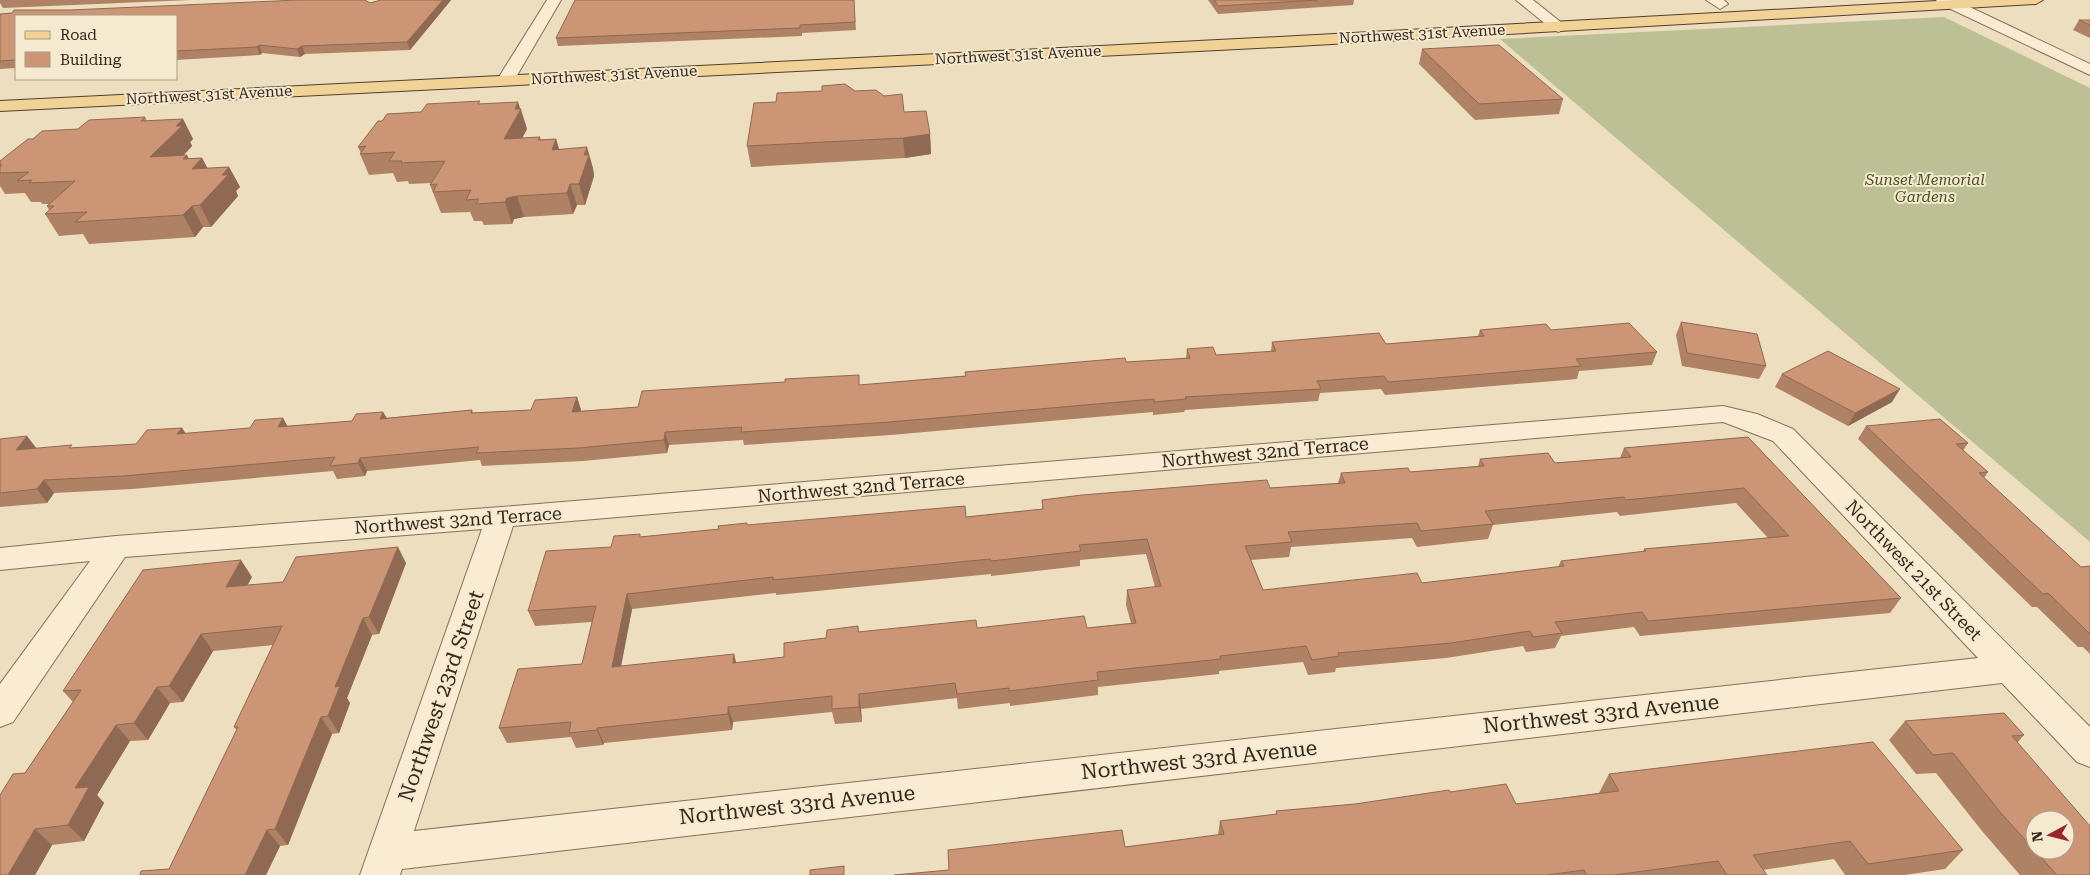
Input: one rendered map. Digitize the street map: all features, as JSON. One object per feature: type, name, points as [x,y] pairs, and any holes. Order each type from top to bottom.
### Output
[{"type":"main road","name":"Northwest 31st Avenue","points":[[0,89],[1542,14],[1716,2],[1783,0]]},
{"type":"main road","name":"Northwest 31st Avenue","points":[[0,106],[1559,27],[1948,2],[2036,0]]},
{"type":"street","points":[[506,80],[554,0]]},
{"type":"street","points":[[1523,0],[1559,27]]},
{"type":"street","points":[[1948,2],[2090,70]]},
{"type":"street","name":"Northwest 32nd Terrace","points":[[0,559],[116,547],[501,517],[1723,414]]},
{"type":"street","name":"Northwest 21st Street","points":[[1723,414],[1747,420],[1783,435],[2090,751]]},
{"type":"street","name":"Northwest 23rd Street","points":[[384,863],[501,517]]},
{"type":"street","points":[[0,712],[116,547]]},
{"type":"street","name":"Northwest 33rd Avenue","points":[[384,863],[2010,668]]},
{"type":"green space","name":"Sunset Memorial Gardens","points":[[1944,17],[2090,88],[2090,542],[1500,39]]},
{"type":"building","points":[[298,0],[365,0],[370,3],[381,0],[443,0],[407,42],[302,46],[297,49],[259,45],[257,47],[178,51],[178,15],[15,15],[15,60],[0,61],[0,14],[12,13],[14,10],[70,10]]},
{"type":"building","points":[[575,0],[854,0],[855,22],[800,25],[800,28],[556,38]]},
{"type":"building","points":[[1214,0],[1317,0],[1218,6]]},
{"type":"building","points":[[2079,20],[2090,20],[2090,25]]},
{"type":"building","points":[[1499,45],[1563,99],[1479,104],[1422,49]]},
{"type":"building","points":[[845,84],[855,91],[876,90],[884,96],[902,94],[904,112],[926,111],[930,134],[903,138],[747,146],[754,103],[776,102],[777,93],[822,91],[822,86]]},
{"type":"building","points":[[480,101],[478,104],[518,102],[515,109],[521,109],[504,139],[540,137],[538,140],[556,139],[552,150],[587,147],[584,155],[589,155],[579,184],[570,184],[567,193],[517,196],[507,198],[505,202],[476,204],[479,199],[466,200],[471,190],[433,192],[437,184],[430,185],[445,161],[401,163],[402,161],[389,161],[395,152],[360,154],[366,146],[358,147],[378,121],[382,121],[387,114],[421,112],[427,104]]},
{"type":"building","points":[[145,117],[141,121],[183,119],[176,126],[182,126],[150,157],[187,155],[183,159],[202,158],[192,169],[229,167],[222,175],[228,175],[200,205],[192,206],[183,215],[75,222],[87,212],[45,214],[54,206],[47,206],[75,181],[29,183],[32,180],[17,181],[29,172],[0,173],[2,165],[0,165],[0,161],[28,139],[33,139],[42,131],[78,129],[89,120]]},
{"type":"building","points":[[1681,322],[1757,334],[1766,366],[1687,353]]},
{"type":"building","points":[[1629,323],[1657,352],[1576,359],[1581,366],[1388,382],[1384,376],[1317,381],[1321,389],[1185,397],[1186,399],[1154,402],[1154,399],[890,422],[741,432],[742,427],[665,432],[664,440],[578,448],[476,453],[479,447],[360,458],[358,463],[330,466],[335,457],[123,476],[44,480],[37,489],[0,493],[0,439],[27,436],[16,450],[72,445],[69,448],[136,444],[147,430],[182,428],[177,434],[250,428],[255,420],[283,418],[278,427],[352,421],[356,414],[383,412],[380,419],[472,410],[471,413],[531,410],[535,400],[577,397],[572,412],[638,407],[642,391],[785,382],[785,379],[859,375],[859,385],[966,376],[965,372],[1125,358],[1126,362],[1190,358],[1187,349],[1213,347],[1216,355],[1276,351],[1272,342],[1379,333],[1386,344],[1484,336],[1480,330],[1546,324],[1551,330]]},
{"type":"building","points":[[1828,351],[1900,389],[1855,413],[1782,374]]},
{"type":"building","points":[[1940,419],[1968,443],[1956,444],[1988,472],[1979,473],[2081,567],[2090,566],[2090,634],[2048,593],[2043,594],[1866,426]]},
{"type":"building","points":[[1748,437],[1901,598],[1648,621],[1642,612],[1555,622],[1562,633],[1533,637],[1530,631],[1451,643],[1338,653],[1339,656],[1312,660],[1306,646],[1220,656],[1221,659],[1097,672],[1098,680],[1009,691],[1009,688],[957,694],[955,683],[859,694],[859,707],[832,709],[832,696],[728,707],[728,714],[597,728],[597,730],[569,733],[571,722],[499,728],[518,669],[582,664],[596,606],[528,611],[546,551],[611,547],[614,536],[640,534],[640,537],[719,529],[718,526],[747,523],[747,525],[965,506],[966,517],[1043,509],[1042,500],[1082,495],[1267,480],[1270,488],[1345,483],[1341,473],[1408,468],[1410,472],[1484,466],[1480,459],[1548,453],[1555,463],[1631,457],[1624,448]],"holes":[[[1744,488],[1789,536],[1644,549],[1646,551],[1561,561],[1564,566],[1422,583],[1417,573],[1263,590],[1245,546],[1292,542],[1288,532],[1417,523],[1421,531],[1493,524],[1485,511],[1624,497],[1626,500]],[[1147,539],[1161,586],[1127,590],[1136,623],[1087,628],[1084,616],[977,628],[976,620],[858,632],[858,626],[827,630],[826,638],[784,643],[784,657],[733,663],[734,654],[612,667],[627,594],[773,577],[773,580],[990,559],[991,561],[1081,551],[1079,545]]]},
{"type":"building","points":[[398,547],[369,617],[363,618],[335,687],[340,686],[328,716],[321,717],[275,829],[267,830],[245,875],[140,875],[141,871],[169,869],[238,727],[234,727],[282,626],[201,634],[169,686],[157,687],[134,723],[116,725],[75,788],[89,787],[68,825],[35,829],[8,875],[0,875],[0,795],[13,774],[25,773],[81,690],[63,691],[143,570],[241,560],[226,587],[283,582],[296,557]]},
{"type":"building","points":[[2004,713],[2024,735],[2012,736],[2090,826],[2090,875],[2057,875],[2043,860],[2075,860],[2075,810],[2025,810],[2025,840],[2000,812],[1953,753],[1933,755],[1905,721]]},
{"type":"building","points":[[1873,742],[1963,850],[1868,864],[1850,841],[1753,855],[1767,875],[1727,875],[1718,861],[1614,875],[1587,875],[1584,870],[1547,875],[894,875],[949,870],[948,850],[1122,830],[1125,847],[1224,834],[1220,821],[1277,814],[1276,811],[1355,804],[1449,790],[1450,792],[1506,784],[1516,804],[1619,791],[1609,774]]},
{"type":"building","points":[[844,866],[844,875],[810,875],[810,870]]}]
